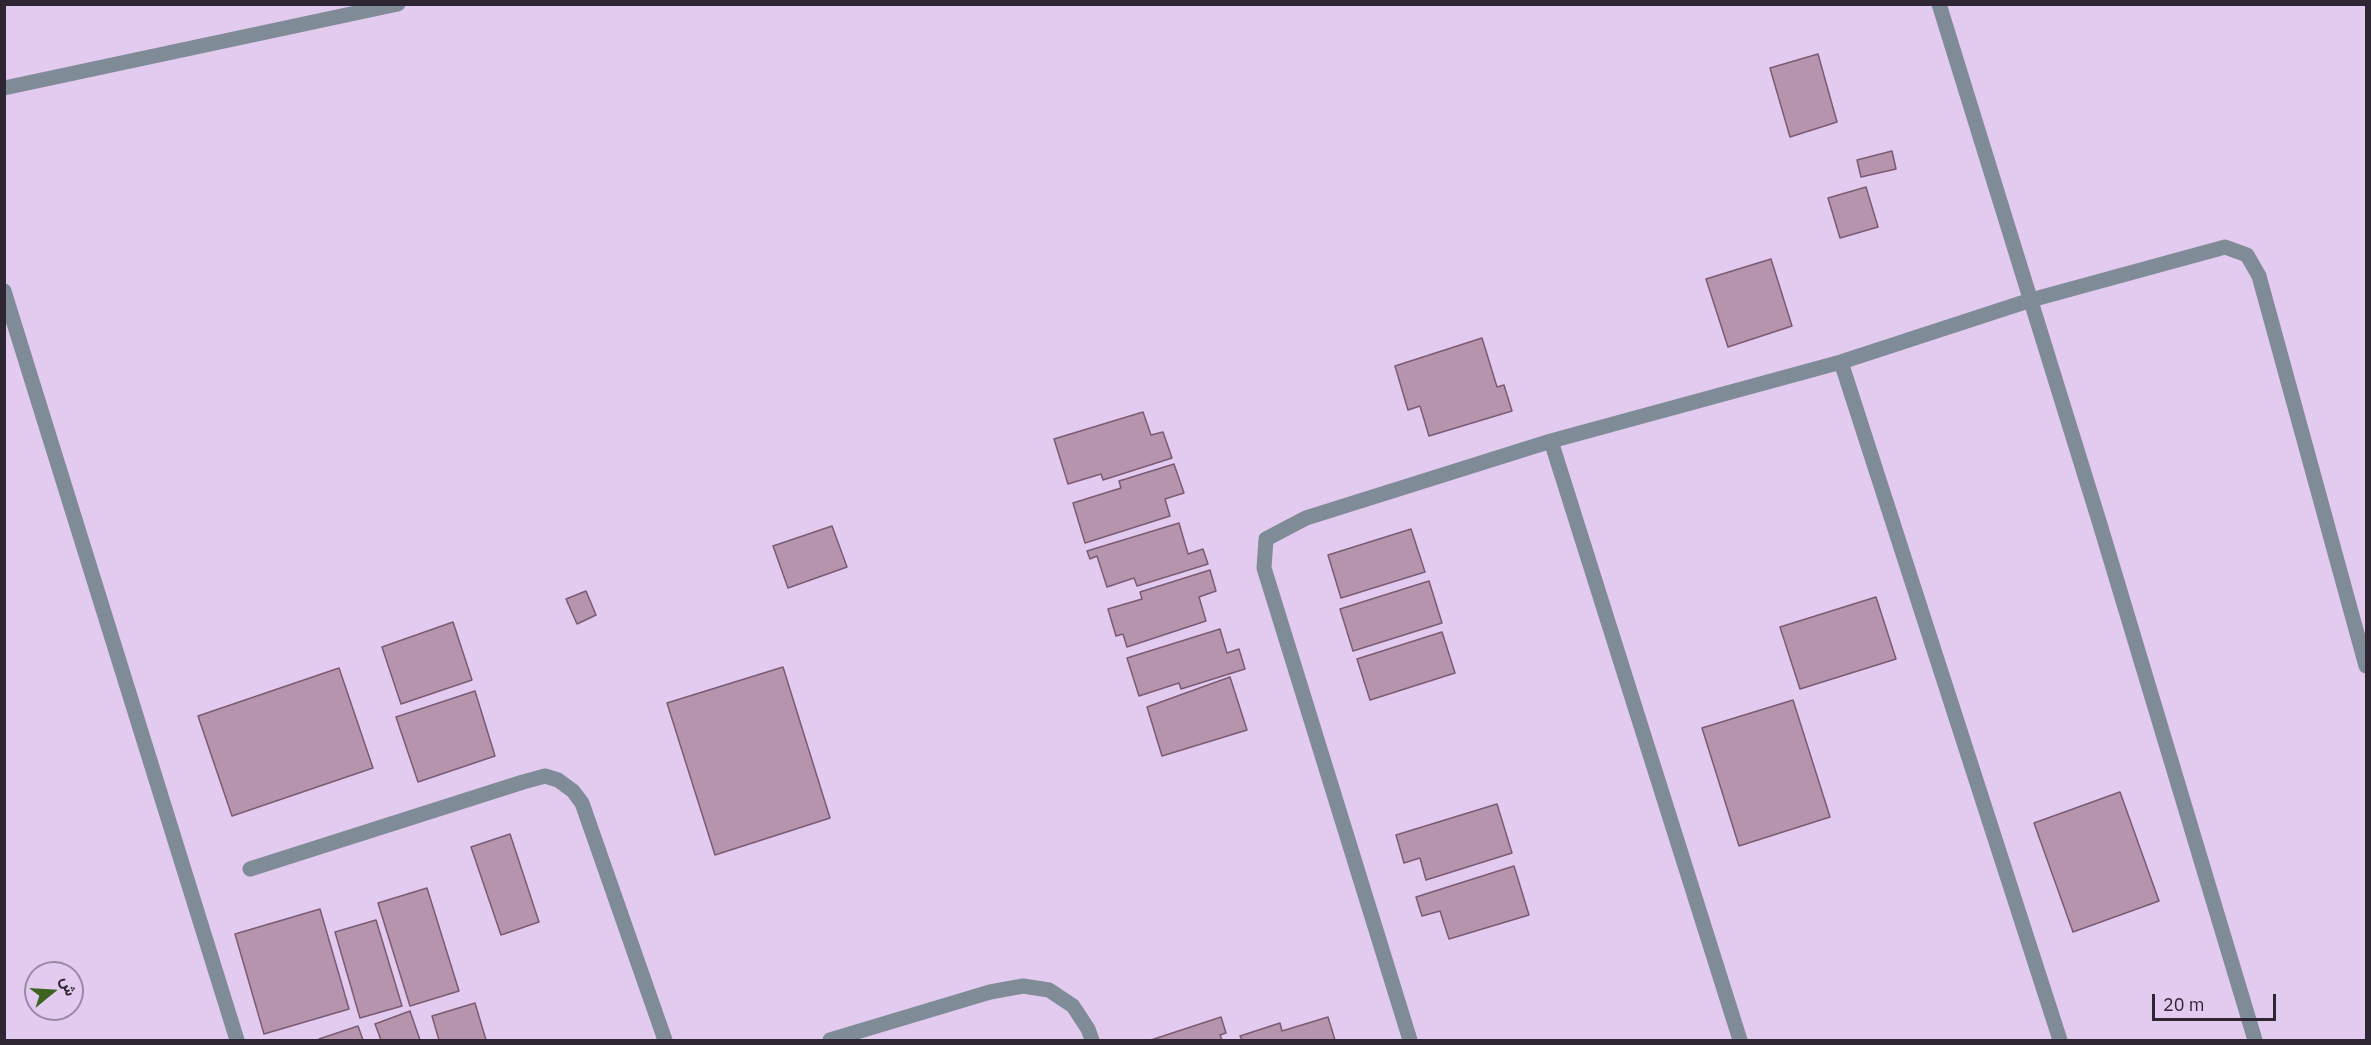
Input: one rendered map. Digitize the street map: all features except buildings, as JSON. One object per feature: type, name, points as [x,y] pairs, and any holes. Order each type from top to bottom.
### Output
[{"type":"street","points":[[4,88],[398,4]]},
{"type":"street","points":[[1940,4],[2255,1041]]},
{"type":"street","points":[[1410,1041],[1264,568],[1266,539],[1306,518],[1551,441],[1841,362],[2031,300],[2225,247],[2247,255],[2259,276],[2367,666]]},
{"type":"street","points":[[4,291],[237,1041]]},
{"type":"street","points":[[1841,362],[2060,1041]]},
{"type":"street","points":[[1551,441],[1740,1041]]},
{"type":"street","points":[[250,869],[523,782],[545,776],[558,780],[573,791],[582,803],[665,1041]]},
{"type":"street","points":[[830,1041],[990,992],[1023,986],[1049,990],[1073,1006],[1088,1029],[1092,1041]]}]
